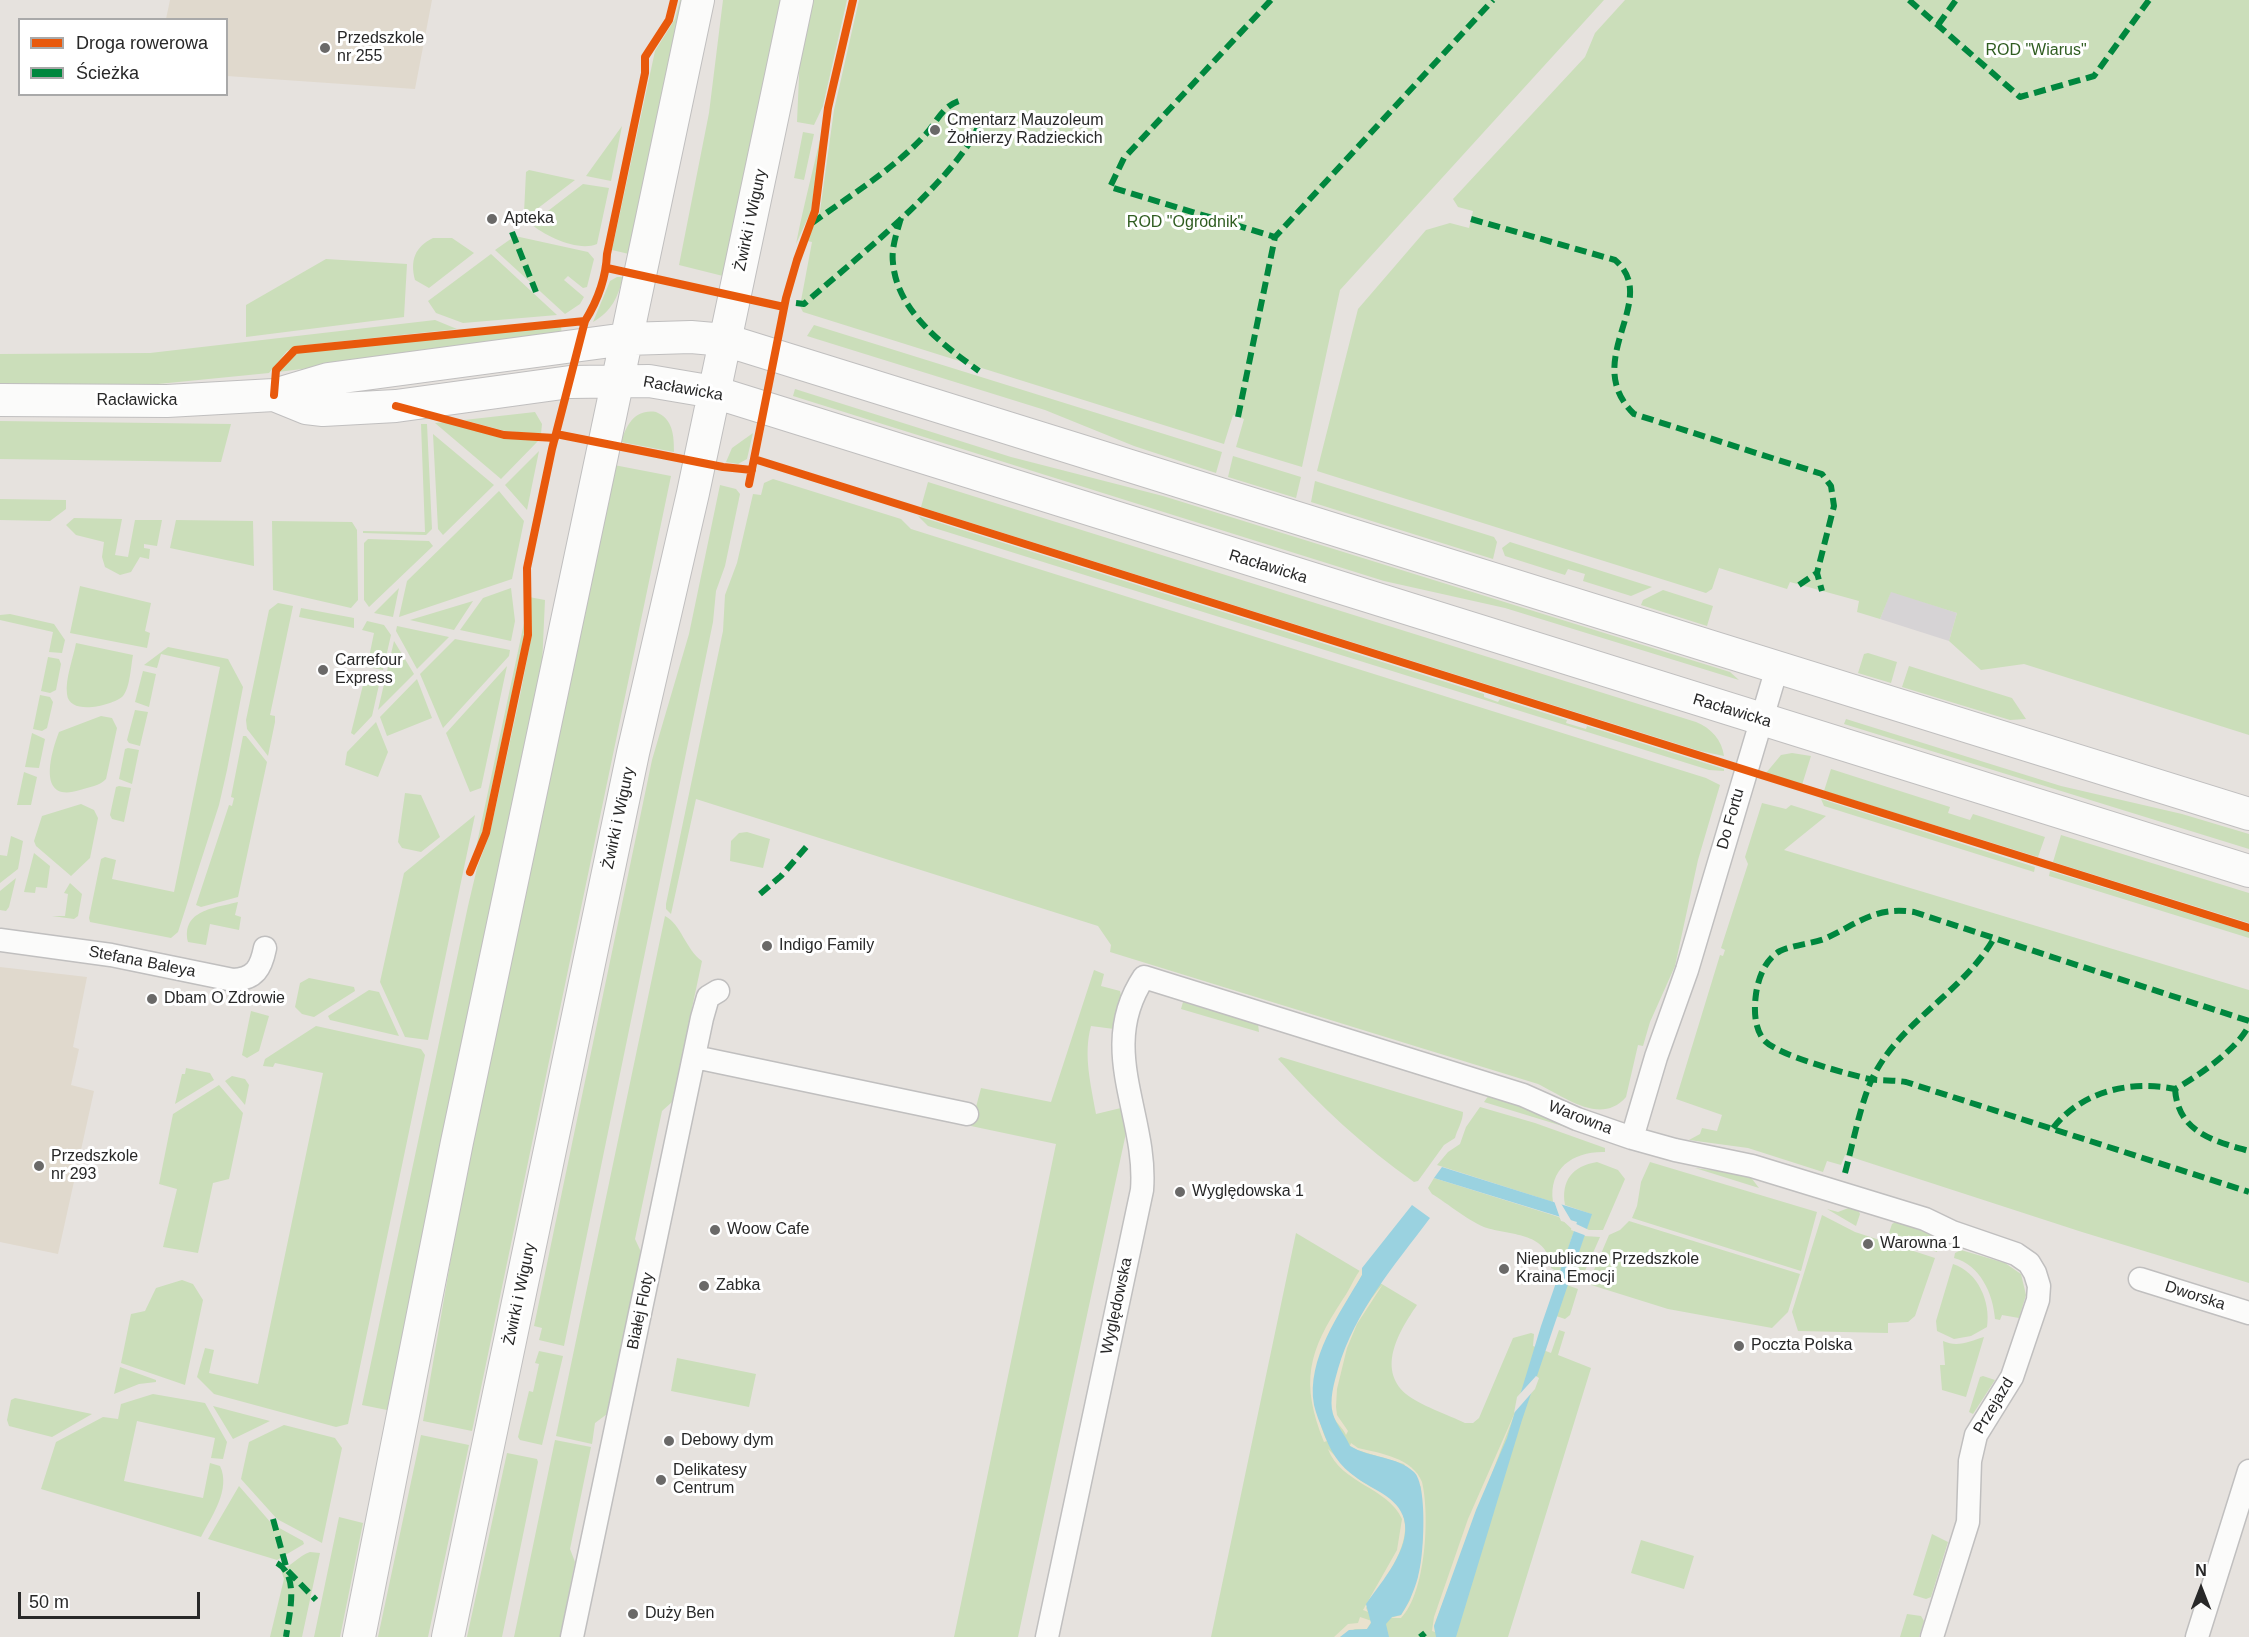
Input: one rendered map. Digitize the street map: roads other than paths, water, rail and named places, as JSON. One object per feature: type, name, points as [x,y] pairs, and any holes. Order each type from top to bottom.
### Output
[{"type":"main road","points":[[359,1637],[447,1190],[698,0]]},
{"type":"main road","name":"Żwirki i Wigury","points":[[448,1637],[628,776],[714,392],[797,0]]},
{"type":"main road","name":"Racławicka","points":[[0,400],[167,401],[274,395],[328,379],[626,339],[691,337],[725,340],[2249,814]]},
{"type":"main road","name":"Racławicka","points":[[274,395],[306,408],[322,410],[396,406],[559,384],[618,380],[650,381],[714,392],[2249,871]]},
{"type":"street","name":"Do Fortu","points":[[1632,1137],[1687,970],[1777,668]]},
{"type":"street","name":"Stefana Baleya","points":[[0,940],[111,955],[233,980],[242,980],[260,968],[265,948]]},
{"type":"street","name":"Warowna","points":[[1144,977],[1523,1095],[1632,1137],[1763,1169],[1924,1219],[1952,1232],[2016,1254]]},
{"type":"street","name":"Wyględowska","points":[[1047,1637],[1142,1190],[1141,1150],[1122,1064],[1128,1016],[1138,986],[1144,977]]},
{"type":"street","name":"Białej Floty","points":[[572,1637],[706,1002],[711,993],[718,991]]},
{"type":"street","points":[[694,1057],[967,1114]]},
{"type":"street","name":"Przejazd","points":[[1932,1637],[1968,1522],[1970,1461],[1976,1435],[2012,1377],[2038,1300],[2039,1286],[2036,1274],[2029,1263],[2016,1254]]},
{"type":"street","name":"Dworska","points":[[2140,1279],[2249,1313]]},
{"type":"street","points":[[2197,1637],[2249,1471]]},
{"type":"water","points":[[1442,1167],[1592,1214],[1522,1420],[1456,1637],[1436,1637],[1434,1626],[1476,1510],[1507,1438],[1541,1326],[1577,1222],[1434,1178]]},
{"type":"water","points":[[1412,1205],[1430,1218],[1377,1290],[1354,1328],[1338,1369],[1332,1392],[1332,1409],[1334,1418],[1350,1446],[1400,1463],[1414,1472],[1418,1479],[1423,1506],[1420,1568],[1413,1592],[1401,1615],[1392,1617],[1386,1624],[1389,1637],[1340,1637],[1349,1630],[1367,1629],[1371,1623],[1366,1604],[1387,1575],[1399,1553],[1404,1541],[1404,1519],[1401,1511],[1391,1500],[1351,1473],[1332,1451],[1314,1405],[1315,1371],[1327,1337],[1362,1275],[1362,1268]]},
{"type":"place","name":"Przedszkole nr 255","points":[[325,48]]},
{"type":"place","name":"Cmentarz Mauzoleum Żołnierzy Radzieckich","points":[[935,130]]},
{"type":"place","name":"Apteka","points":[[492,219]]},
{"type":"place","name":"Carrefour Express","points":[[323,670]]},
{"type":"place","name":"Indigo Family","points":[[767,946]]},
{"type":"place","name":"Dbam O Zdrowie","points":[[152,999]]},
{"type":"place","name":"Przedszkole nr 293","points":[[39,1166]]},
{"type":"place","name":"Wyględowska 1","points":[[1180,1192]]},
{"type":"place","name":"Woow Cafe","points":[[715,1230]]},
{"type":"place","name":"Warowna 1","points":[[1868,1244]]},
{"type":"place","name":"Niepubliczne Przedszkole Kraina Emocji","points":[[1504,1269]]},
{"type":"place","name":"Zabka","points":[[704,1286]]},
{"type":"place","name":"Poczta Polska","points":[[1739,1346]]},
{"type":"place","name":"Debowy dym","points":[[669,1441]]},
{"type":"place","name":"Delikatesy Centrum","points":[[661,1480]]},
{"type":"place","name":"Duży Ben","points":[[633,1614]]},
{"type":"park label","name":"ROD \"Wiarus\"","points":[[2036,51]]},
{"type":"park label","name":"ROD \"Ogrodnik\"","points":[[1185,223]]}]
